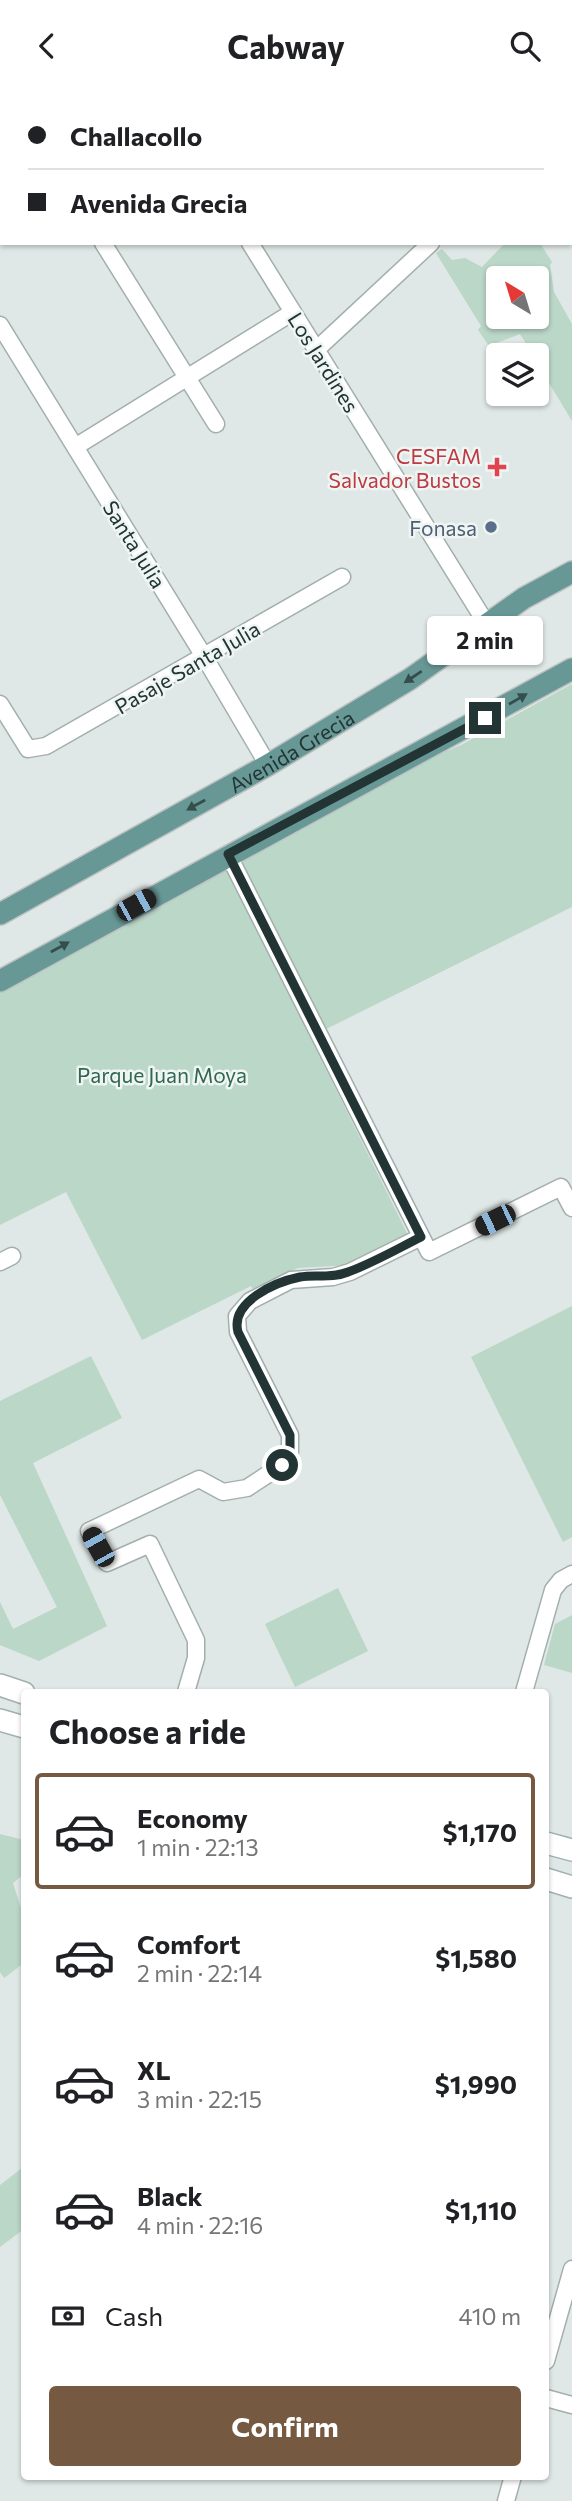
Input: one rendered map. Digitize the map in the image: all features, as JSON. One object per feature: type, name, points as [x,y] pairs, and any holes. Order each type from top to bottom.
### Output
[{"type":"main road","name":"Avenida Grecia","points":[[0,914],[268,765],[410,679],[486,623],[572,572]]},
{"type":"main road","points":[[0,981],[228,854],[572,669]]},
{"type":"street","points":[[104,245],[216,424]]},
{"type":"street","name":"Los Jardines","points":[[251,245],[486,623]]},
{"type":"street","points":[[316,350],[429,245]]},
{"type":"street","points":[[75,447],[293,312]]},
{"type":"street","name":"Santa Julia","points":[[0,325],[268,765]]},
{"type":"street","name":"Pasaje Santa Julia","points":[[0,704],[28,749],[48,745],[205,658],[342,577]]},
{"type":"street","points":[[228,854],[429,1252],[561,1187],[572,1208]]},
{"type":"street","points":[[187,1689],[196,1658],[196,1640],[150,1544],[107,1563],[89,1531],[199,1479],[223,1492],[247,1488],[282,1465],[290,1452],[290,1435],[238,1332],[237,1315],[241,1307],[290,1280],[333,1277],[350,1272],[421,1237]]},
{"type":"street","points":[[525,1689],[553,1590],[561,1580],[572,1574]]},
{"type":"street","points":[[0,1685],[21,1692]]},
{"type":"street","points":[[0,1720],[21,1726]]},
{"type":"street","points":[[549,1844],[572,1850]]},
{"type":"street","points":[[549,1880],[572,1887]]},
{"type":"street","points":[[549,2350],[572,2269]]},
{"type":"street","points":[[549,2399],[572,2405]]},
{"type":"street","points":[[506,2501],[512,2480]]},
{"type":"green space","points":[[503,245],[541,245],[552,262],[550,265],[554,292],[572,324],[572,421],[549,383],[549,343],[526,343],[520,334],[497,343],[487,343],[478,330],[481,326],[436,253],[442,249],[452,260],[465,258],[482,267]]},
{"type":"green space","name":"Parque Juan Moya","points":[[572,684],[572,907],[310,1037],[408,1235],[349,1265],[298,1268],[253,1289],[251,1286],[142,1340],[66,1192],[0,1225],[0,990],[355,792],[463,744]]},
{"type":"green space","points":[[572,1306],[572,1537],[563,1542],[471,1357]]},
{"type":"green space","points":[[91,1356],[122,1418],[33,1463],[107,1626],[39,1661],[0,1645],[0,1602],[13,1629],[57,1607],[0,1495],[0,1401]]},
{"type":"green space","points":[[338,1588],[368,1651],[295,1687],[265,1624]]},
{"type":"green space","points":[[572,1615],[572,1673],[544,1665],[555,1624]]},
{"type":"green space","points":[[0,1834],[21,1839],[21,1876],[13,1883],[21,1908],[21,1965],[4,1978],[0,1972]]},
{"type":"green space","points":[[21,2169],[21,2231],[0,2247],[0,2185]]},
{"type":"place","name":"CESFAM Salvador Bustos","points":[[497,467]]},
{"type":"place","name":"Fonasa","points":[[491,527]]},
{"type":"route","points":[[282,1465],[290,1452],[290,1435],[238,1332],[237,1315],[241,1307],[290,1280],[302,1277],[333,1277],[350,1272],[421,1237],[228,854],[485,718]]}]
